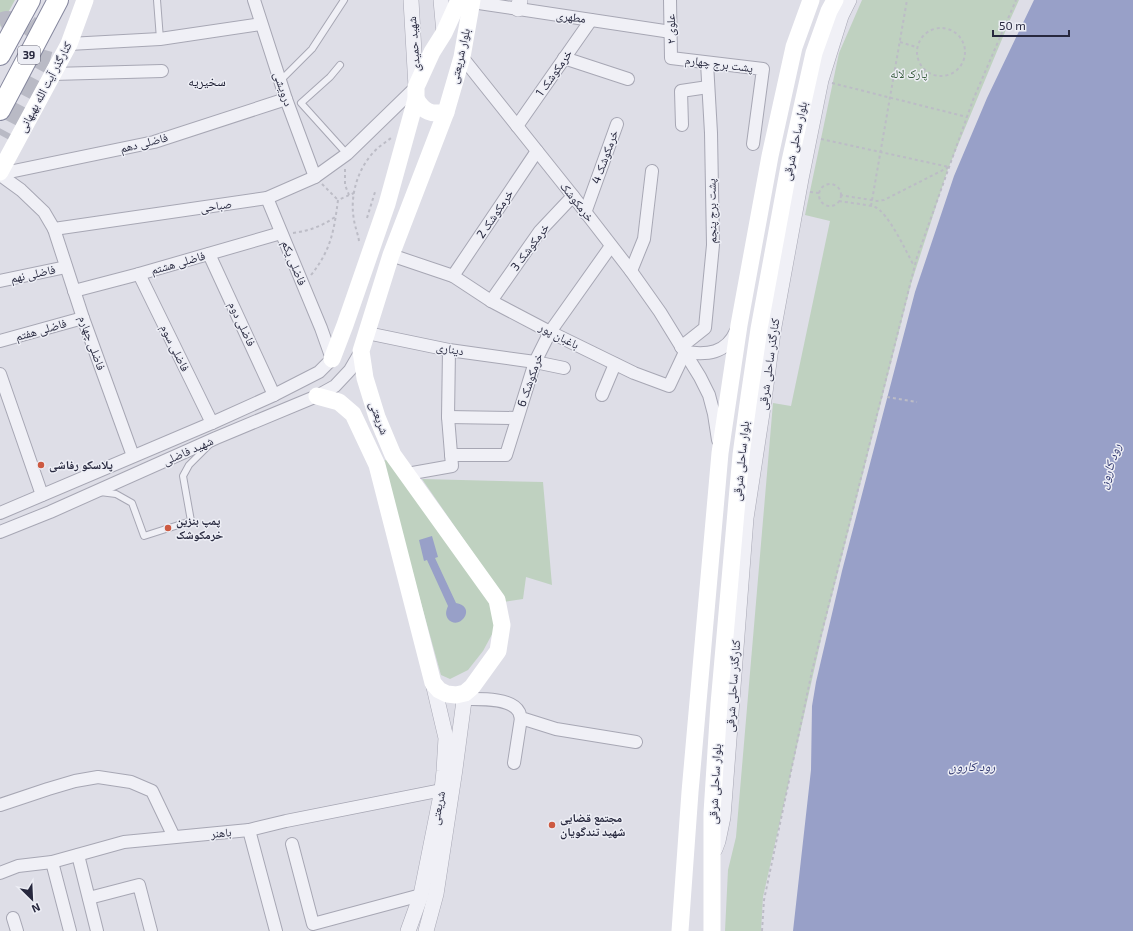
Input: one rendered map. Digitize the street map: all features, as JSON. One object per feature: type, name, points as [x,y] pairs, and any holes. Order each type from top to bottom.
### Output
[{"type":"highway","name":"39","points":[[0,55],[30,0]]},
{"type":"highway","name":"39","points":[[0,110],[58,0]]},
{"type":"main road","name":"کنارگذر آیت الله بهبهانی","points":[[0,174],[69,44],[85,0]]},
{"type":"main road","name":"بلوار ساحلی شرقی","points":[[680,931],[720,453],[739,325],[770,156],[794,47],[811,0]]},
{"type":"main road","name":"بلوار ساحلی شرقی","points":[[712,931],[712,813],[719,704],[741,455],[756,398],[759,329],[790,161],[814,53],[829,10],[835,0]]},
{"type":"main road","name":"بلوار شریعتی","points":[[416,93],[432,52],[468,1]]},
{"type":"main road","name":"بلوار شریعتی","points":[[446,112],[463,52],[468,1]]},
{"type":"main road","points":[[444,33],[459,41],[463,52]]},
{"type":"main road","points":[[416,93],[421,106],[428,112],[437,114],[446,112]]},
{"type":"main road","points":[[332,359],[387,204],[416,93]]},
{"type":"main road","name":"شریعتی","points":[[446,112],[391,255],[361,351],[365,378],[377,417],[392,455],[497,600],[502,625],[498,651],[464,696]]},
{"type":"main road","name":"شریعتی","points":[[317,396],[339,402],[353,414],[377,465],[433,683]]},
{"type":"main road","points":[[433,683],[439,690],[447,694],[464,696]]},
{"type":"main road","points":[[704,931],[706,891],[713,862]]},
{"type":"street","name":"درویشی","points":[[254,0],[287,103],[315,177]]},
{"type":"street","name":"شهید حمیدی","points":[[411,0],[416,93]]},
{"type":"street","points":[[441,0],[444,33]]},
{"type":"street","name":"علوی ۲","points":[[670,0],[671,58]]},
{"type":"street","name":"کنارگذر ساحلی شرقی","points":[[756,398],[773,332],[821,80],[841,16],[849,0]]},
{"type":"street","name":"مطهری","points":[[468,1],[519,5],[591,20],[671,32]]},
{"type":"street","name":"خرمکوشک 1","points":[[517,126],[591,20]]},
{"type":"street","points":[[69,44],[160,39],[261,24]]},
{"type":"street","name":"خرمکوشک","points":[[463,52],[517,126],[631,271],[660,312],[700,377],[709,395],[714,414],[720,453]]},
{"type":"street","points":[[564,58],[628,79]]},
{"type":"street","name":"پشت برج چهارم","points":[[671,58],[763,69],[753,144]]},
{"type":"street","name":"پشت برج پنجم","points":[[683,350],[705,328],[713,245],[711,133],[707,63]]},
{"type":"street","points":[[53,74],[162,71]]},
{"type":"street","points":[[682,125],[681,91],[708,87]]},
{"type":"street","name":"صباحی","points":[[54,229],[267,198],[315,177],[347,154],[416,93]]},
{"type":"street","name":"فاضلی دهم","points":[[0,174],[154,142],[287,103]]},
{"type":"street","name":"خرمکوشک 4","points":[[585,213],[617,124]]},
{"type":"street","name":"خرمکوشک 2","points":[[453,276],[537,151]]},
{"type":"street","points":[[631,271],[644,239],[652,171]]},
{"type":"street","points":[[0,174],[21,190],[44,212],[54,229]]},
{"type":"street","name":"خرمکوشک 3","points":[[491,301],[540,231],[573,196]]},
{"type":"street","name":"فاضلی یکم","points":[[267,198],[321,328],[332,359]]},
{"type":"street","name":"فاضلی چهارم","points":[[54,229],[83,318],[133,456]]},
{"type":"street","name":"فاضلی هشتم","points":[[74,291],[281,233]]},
{"type":"street","name":"خرمکوشک 6","points":[[452,455],[506,455],[535,362],[550,332],[611,246]]},
{"type":"street","name":"فاضلی دوم","points":[[209,254],[274,395]]},
{"type":"street","name":"باغبان پور","points":[[391,255],[453,276],[491,301],[550,332],[634,373],[669,386],[683,350]]},
{"type":"street","name":"فاضلی نهم","points":[[0,281],[66,267]]},
{"type":"street","name":"فاضلی سوم","points":[[139,274],[212,423]]},
{"type":"street","name":"فاضلی هفتم","points":[[0,341],[83,318]]},
{"type":"street","points":[[321,328],[327,334],[332,336],[336,335],[345,325]]},
{"type":"street","points":[[683,350],[696,354],[710,353],[723,348],[733,338],[739,325]]},
{"type":"street","name":"دیناری","points":[[366,333],[449,350],[535,362],[564,368]]},
{"type":"street","points":[[407,474],[452,466],[448,417],[449,350]]},
{"type":"street","name":"شهید فاضلی","points":[[0,532],[95,492],[216,438],[317,396],[335,386],[350,370],[361,351]]},
{"type":"street","name":"شهید فاضلی","points":[[0,513],[274,395],[319,372],[332,359]]},
{"type":"street","points":[[602,395],[615,364]]},
{"type":"street","points":[[0,374],[42,496]]},
{"type":"street","points":[[448,417],[517,418]]},
{"type":"street","name":"شریعتی","points":[[408,931],[421,895],[442,790],[446,738],[433,683]]},
{"type":"street","points":[[464,696],[494,700],[508,704],[519,712],[521,718],[514,763]]},
{"type":"street","name":"شریعتی","points":[[426,931],[436,894],[455,769],[464,696]]},
{"type":"street","points":[[521,718],[556,729],[636,742]]},
{"type":"street","points":[[0,805],[74,781],[98,777],[131,782],[152,791],[174,837]]},
{"type":"street","name":"باهنر","points":[[0,872],[18,866],[52,862],[124,842],[249,830],[442,790]]},
{"type":"street","points":[[249,830],[276,931]]},
{"type":"street","points":[[292,844],[313,924],[421,895],[436,894]]},
{"type":"street","points":[[78,855],[97,931]]},
{"type":"street","points":[[52,862],[70,931]]},
{"type":"street","points":[[89,898],[139,885],[151,931]]},
{"type":"street","points":[[13,918],[17,931]]},
{"type":"lane","points":[[157,0],[160,39]]},
{"type":"lane","points":[[280,81],[312,49],[344,0]]},
{"type":"lane","points":[[287,103],[301,103],[330,77],[340,65]]},
{"type":"lane","points":[[301,103],[347,154]]},
{"type":"lane","points":[[95,492],[116,494],[132,503],[144,536],[191,521],[182,476],[189,465],[216,438]]},
{"type":"path","points":[[871,206],[907,0]]},
{"type":"path","points":[[762,931],[764,900],[812,671],[914,266],[973,100],[1016,0]]},
{"type":"path","points":[[935,28],[949,28],[960,36],[965,49],[962,63],[953,73],[939,76],[926,72],[918,60],[916,46],[923,34],[935,28]]},
{"type":"path","points":[[900,42],[916,46]]},
{"type":"path","points":[[821,80],[967,117]]},
{"type":"path","points":[[357,248],[359,240],[352,203],[355,187],[365,162],[378,148],[408,125]]},
{"type":"path","points":[[810,136],[949,167]]},
{"type":"path","points":[[347,154],[345,185],[349,195]]},
{"type":"path","points":[[840,195],[877,201],[884,200],[949,167]]},
{"type":"path","points":[[315,177],[338,200]]},
{"type":"path","points":[[827,185],[834,185],[838,189],[840,195],[839,201],[834,205],[829,206],[823,204],[819,199],[819,193],[822,188],[827,185]]},
{"type":"path","points":[[338,200],[354,193]]},
{"type":"path","points":[[302,284],[312,274],[330,242],[334,230],[338,200]]},
{"type":"path","points":[[839,201],[871,206],[882,211],[914,266]]},
{"type":"path","points":[[281,233],[293,233],[310,230],[326,223],[336,216]]},
{"type":"path","points":[[887,397],[917,402]]},
{"type":"green space","points":[[0,0],[15,0],[0,27]]},
{"type":"green space","name":"پارک لاله","points":[[862,0],[1019,0],[948,169],[911,284],[822,635],[763,897],[761,931],[725,931],[728,870],[736,837],[773,403],[791,406],[830,221],[805,215],[839,53]]},
{"type":"green space","points":[[389,458],[492,601],[497,625],[483,651],[468,670],[450,679],[441,675],[382,462]]},
{"type":"green space","points":[[422,479],[543,482],[552,585],[526,577],[523,599],[503,602],[498,589]]},
{"type":"water","name":"رود کارون","points":[[1034,0],[1133,0],[1133,931],[793,931],[811,770],[812,706],[816,682],[842,571],[915,292],[954,176],[987,98]]},
{"type":"water","points":[[432,536],[438,557],[435,558],[456,603],[462,605],[466,609],[464,617],[457,623],[452,622],[446,616],[448,606],[427,560],[424,561],[419,540]]},
{"type":"tunnel","points":[[0,23],[6,21],[25,22],[39,33],[43,48],[40,59],[0,135]]},
{"type":"place","name":"پلاسکو رفاشی","points":[[41,465]]},
{"type":"place","name":"پمپ بنزین خرمکوشک","points":[[168,528]]},
{"type":"place","name":"مجتمع قضایی شهید تندگویان","points":[[552,825]]},
{"type":"district","name":"سخیریه","points":[[207,81]]}]
